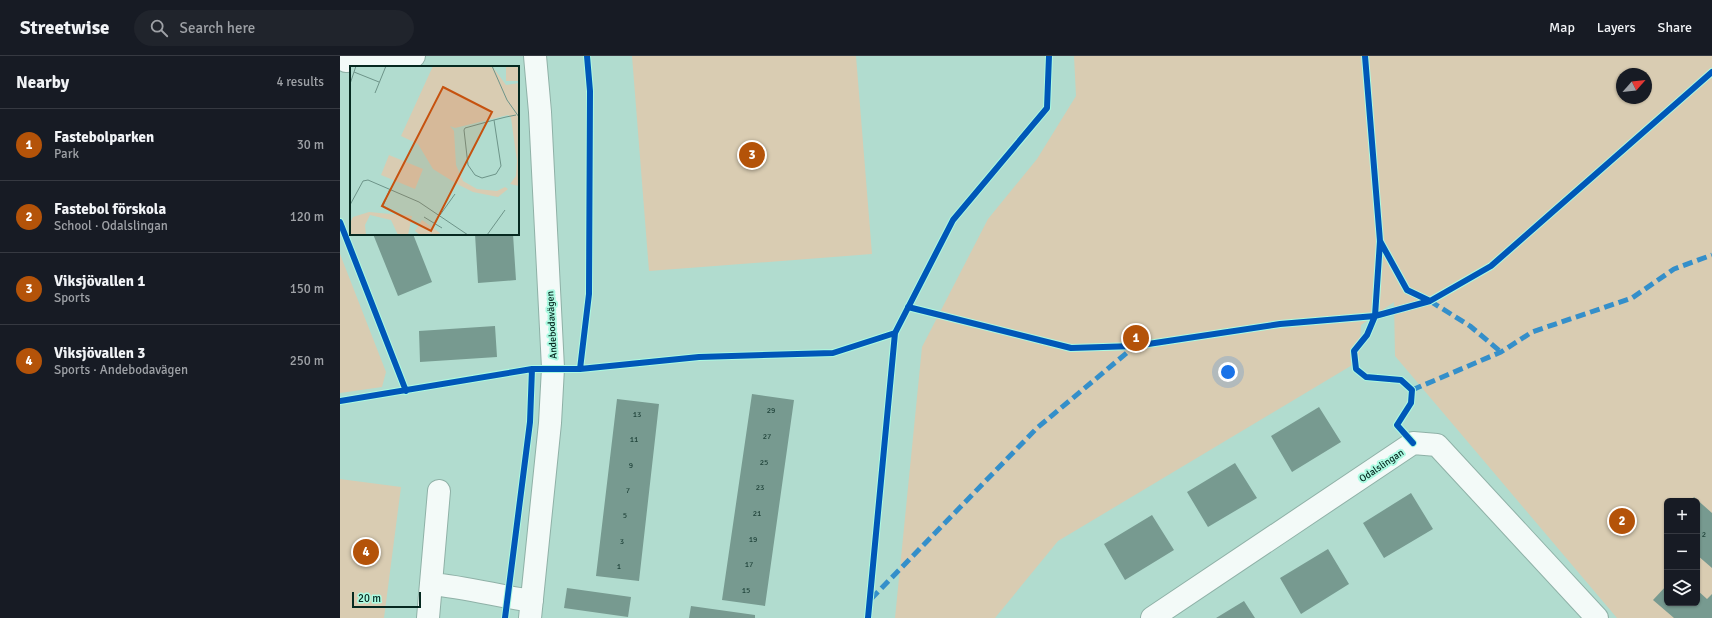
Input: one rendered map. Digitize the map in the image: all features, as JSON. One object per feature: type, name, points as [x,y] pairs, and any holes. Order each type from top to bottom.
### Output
[{"type":"street","points":[[346,61],[377,61],[414,56]]},
{"type":"street","name":"Andebodavägen","points":[[531,609],[550,423],[553,368],[536,56]]},
{"type":"street","name":"Odalslingan","points":[[1152,618],[1413,443],[1437,445],[1598,618]]},
{"type":"street","points":[[428,618],[439,491]]},
{"type":"street","points":[[431,584],[459,586],[507,598],[531,609]]},
{"type":"shaded area","points":[[632,56],[856,56],[872,254],[649,271]]},
{"type":"shaded area","points":[[1074,56],[1712,56],[1712,618],[1617,618],[1395,356],[1394,302],[1361,325],[1359,361],[1058,541],[995,618],[895,618],[922,347],[988,219],[1037,159],[1076,96]]},
{"type":"shaded area","points":[[340,254],[386,372],[382,387],[340,393]]},
{"type":"shaded area","points":[[340,479],[401,487],[384,618],[340,618]]},
{"type":"building","points":[[373,235],[413,235],[432,282],[398,296]]},
{"type":"building","points":[[475,235],[513,235],[516,280],[478,283]]},
{"type":"building","points":[[495,326],[497,357],[420,362],[419,331]]},
{"type":"building","points":[[752,394],[794,400],[765,606],[722,600]]},
{"type":"building","points":[[617,399],[659,404],[639,581],[596,576]]},
{"type":"building","points":[[1319,407],[1341,442],[1292,472],[1271,436]]},
{"type":"building","points":[[1235,463],[1257,498],[1208,527],[1187,492]]},
{"type":"building","points":[[1411,493],[1433,529],[1384,558],[1363,523]]},
{"type":"building","points":[[1700,502],[1712,513],[1712,568],[1700,558]]},
{"type":"building","points":[[1152,515],[1174,550],[1125,580],[1104,544]]},
{"type":"building","points":[[1328,549],[1349,584],[1301,614],[1280,578]]},
{"type":"building","points":[[567,588],[631,597],[628,617],[564,608]]},
{"type":"building","points":[[1664,588],[1664,606],[1700,606],[1700,593],[1707,599],[1712,594],[1712,618],[1674,618],[1653,600]]},
{"type":"building","points":[[1244,601],[1255,618],[1216,618]]},
{"type":"building","points":[[691,606],[755,615],[755,618],[689,618]]},
{"type":"marked path","points":[[1412,390],[1501,352],[1532,332],[1632,298],[1674,269],[1712,255]]},
{"type":"marked path","points":[[1430,301],[1470,326],[1501,352]]},
{"type":"marked path","points":[[871,599],[1037,428],[1135,346]]},
{"type":"cycle path","points":[[580,369],[589,294],[590,91],[587,56]]},
{"type":"cycle path","points":[[868,618],[895,333],[953,220],[1047,108],[1049,56]]},
{"type":"cycle path","points":[[1365,56],[1380,241],[1375,316],[1367,335],[1354,351],[1356,369],[1366,377],[1401,380],[1412,390],[1411,403],[1397,425],[1413,443]]},
{"type":"cycle path","points":[[908,307],[1071,348],[1135,346],[1280,324],[1375,316],[1430,301],[1491,266],[1712,72]]},
{"type":"cycle path","points":[[340,222],[406,391]]},
{"type":"cycle path","points":[[1380,241],[1407,290],[1430,301]]},
{"type":"cycle path","points":[[340,401],[532,369],[580,369],[699,357],[833,353],[895,333]]},
{"type":"cycle path","points":[[505,618],[530,422],[532,369]]},
{"type":"place","name":"Viksjövallen 1","points":[[752,155]]},
{"type":"place","name":"Fastebolparken","points":[[1136,338]]},
{"type":"place","name":"Fastebol förskola","points":[[1622,521]]},
{"type":"place","name":"Viksjövallen 3","points":[[366,552]]}]
